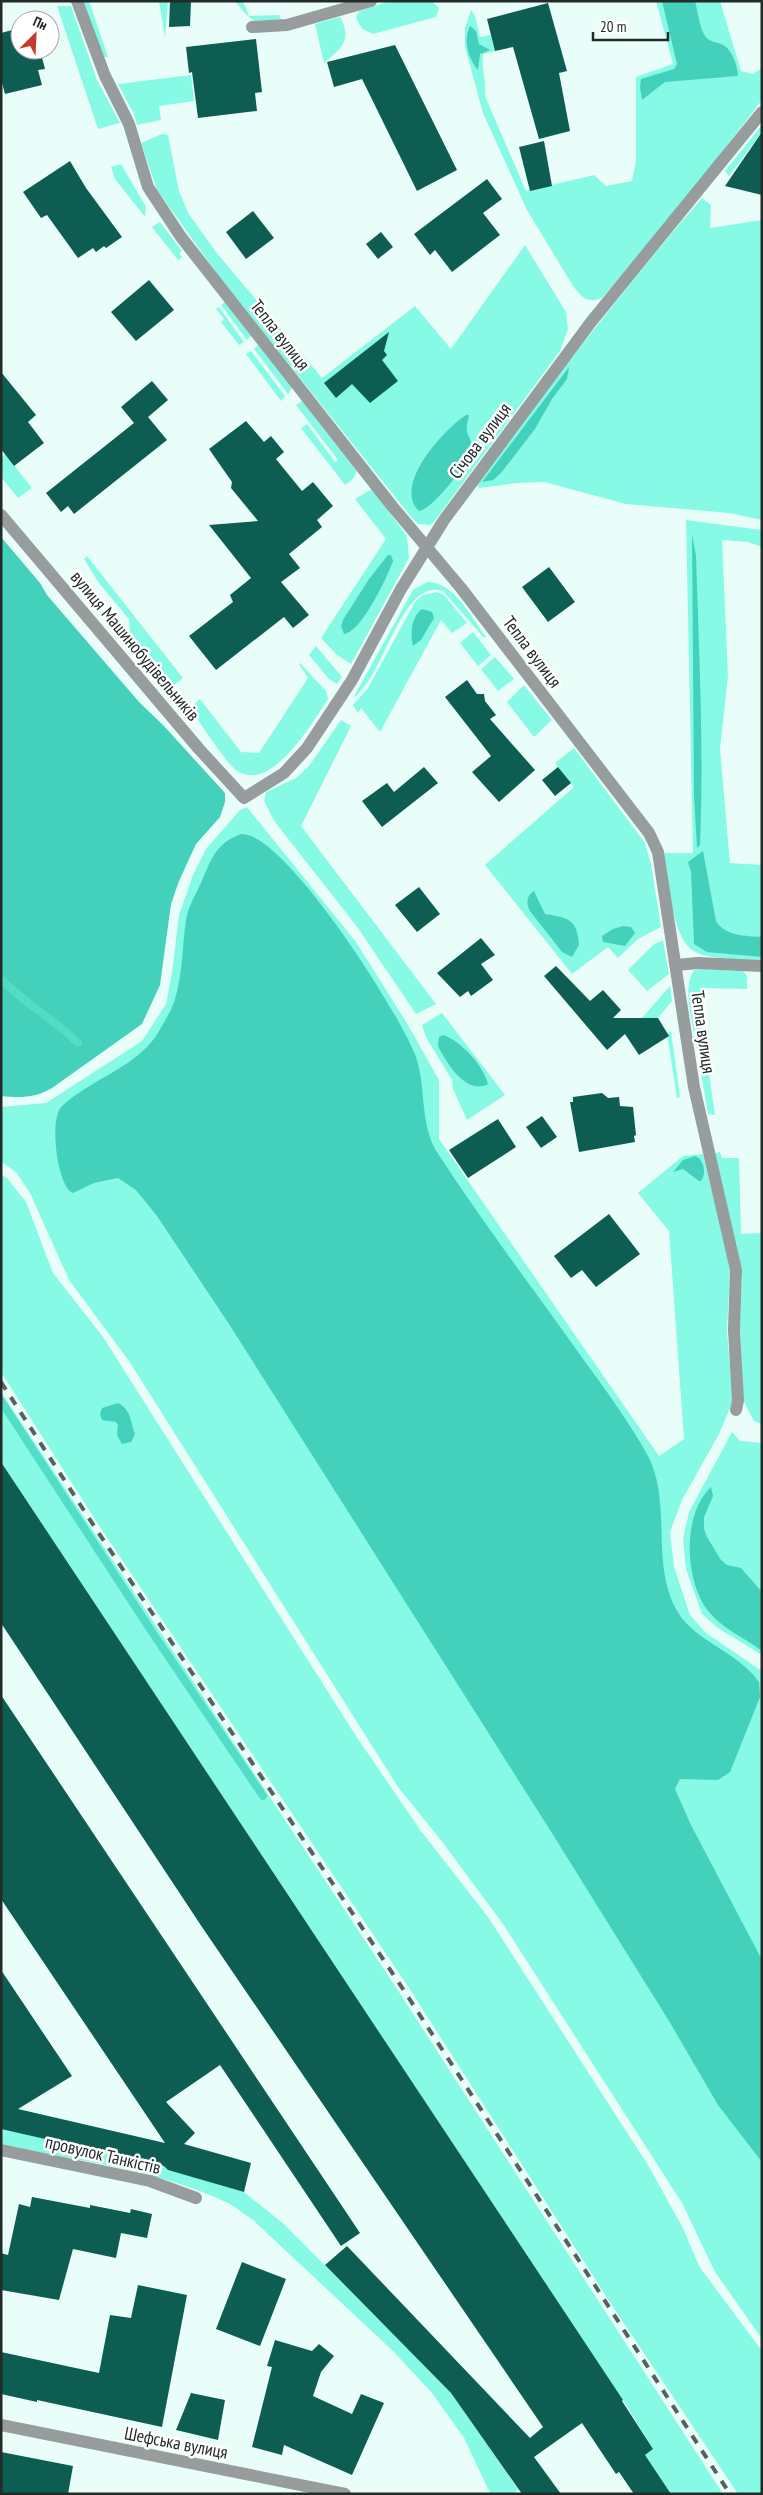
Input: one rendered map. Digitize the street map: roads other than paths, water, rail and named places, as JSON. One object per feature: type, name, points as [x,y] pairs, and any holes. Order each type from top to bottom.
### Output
[{"type":"street","name":"Тепла вулиця","points":[[77,1],[105,76],[129,124],[148,187],[154,199],[248,323],[426,548],[461,588],[649,833],[658,852],[694,1087],[736,1270],[734,1330],[738,1401],[736,1410]]},
{"type":"street","points":[[252,27],[287,24],[371,1]]},
{"type":"street","name":"Січова вулиця","points":[[244,798],[284,773],[308,748],[352,680],[401,589],[453,508],[591,322],[762,112]]},
{"type":"street","name":"вулиця Машинобудівельників","points":[[1,515],[199,749],[244,798]]},
{"type":"street","points":[[676,966],[698,963],[762,966]]},
{"type":"street","name":"провулок Танкістів","points":[[1,2150],[150,2181],[196,2198]]},
{"type":"street","name":"Шефська вулиця","points":[[1,2425],[345,2494]]},
{"type":"waterway","points":[[1,979],[19,996],[78,1043]]},
{"type":"waterway","points":[[1,1401],[154,1635],[263,1796]]},
{"type":"railway","points":[[1,1382],[94,1526],[403,1989],[730,2494]]}]
